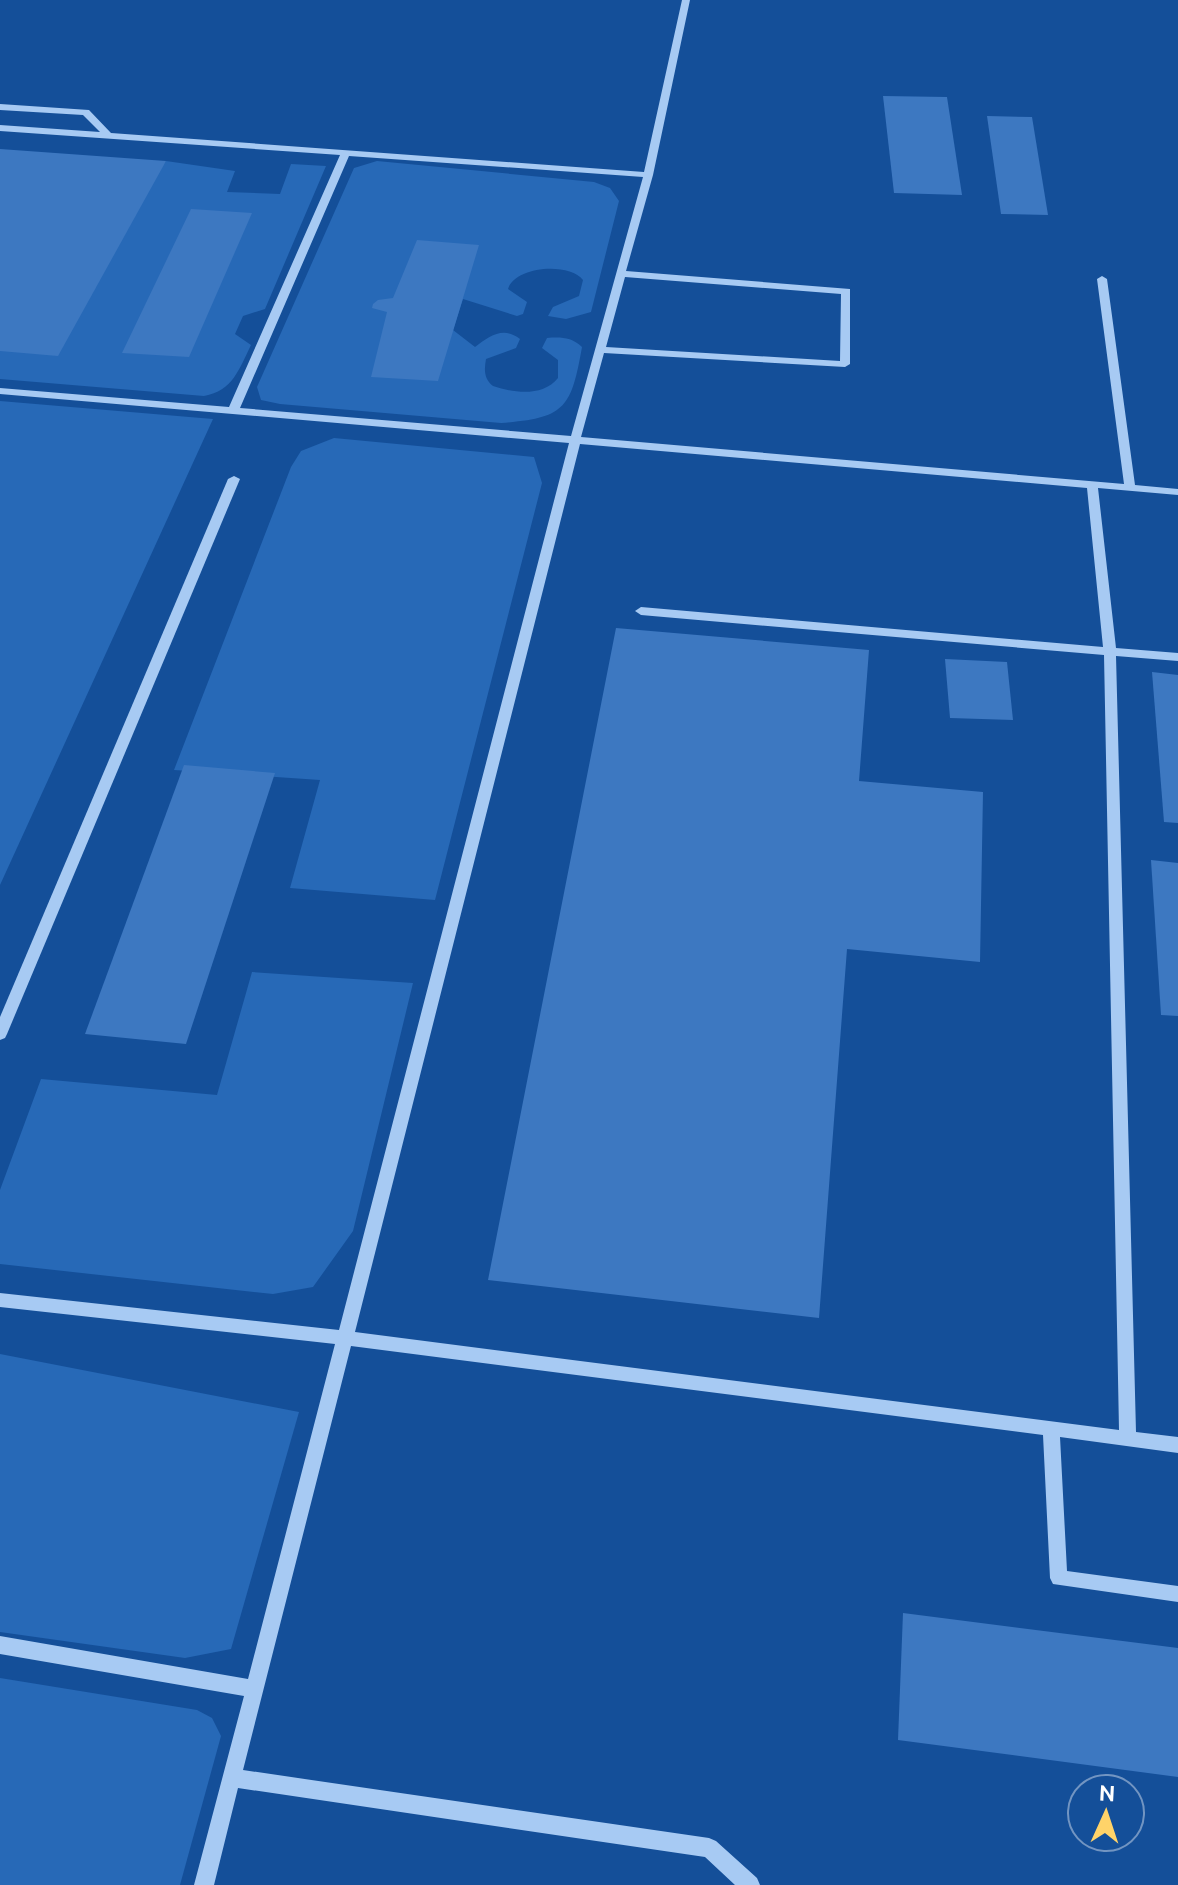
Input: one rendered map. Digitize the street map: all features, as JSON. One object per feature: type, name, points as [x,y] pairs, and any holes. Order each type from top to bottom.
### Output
[{"type":"lane","points":[[204,1885],[575,440],[648,175],[686,0]]},
{"type":"lane","points":[[0,107],[86,112],[108,136]]},
{"type":"lane","points":[[0,128],[648,175]]},
{"type":"lane","points":[[233,411],[345,154]]},
{"type":"lane","points":[[599,350],[845,364],[846,291],[620,274]]},
{"type":"lane","points":[[1102,279],[1130,489]]},
{"type":"lane","points":[[0,391],[1178,492]]},
{"type":"lane","points":[[0,1034],[234,479]]},
{"type":"lane","points":[[1092,486],[1110,651],[1128,1439]]},
{"type":"lane","points":[[641,611],[1178,657]]},
{"type":"lane","points":[[0,1300],[345,1338],[1178,1445]]},
{"type":"lane","points":[[1051,1429],[1059,1578],[1178,1594]]},
{"type":"lane","points":[[0,1645],[255,1689]]},
{"type":"lane","points":[[232,1778],[709,1848],[750,1885]]},
{"type":"shaded area","points":[[166,161],[235,171],[227,192],[280,194],[291,164],[326,166],[265,309],[243,316],[235,334],[251,345],[234,378],[222,389],[204,396],[0,379],[0,351]]},
{"type":"shaded area","points":[[377,161],[594,182],[610,188],[619,201],[591,312],[566,319],[548,316],[553,307],[579,296],[583,280],[566,271],[543,269],[521,275],[508,289],[527,302],[523,314],[517,316],[463,299],[453,330],[475,347],[491,336],[502,333],[520,339],[516,348],[486,359],[485,367],[486,377],[493,386],[519,392],[536,391],[558,378],[558,360],[542,348],[547,338],[566,338],[582,347],[574,384],[568,397],[552,413],[539,418],[501,423],[261,400],[257,387],[354,168]]},
{"type":"shaded area","points":[[0,401],[213,419],[0,885]]},
{"type":"shaded area","points":[[334,438],[534,457],[542,483],[435,900],[290,888],[320,780],[174,770],[291,467],[301,451]]},
{"type":"shaded area","points":[[252,972],[413,983],[353,1231],[313,1287],[273,1294],[0,1264],[0,1190],[41,1079],[217,1095]]},
{"type":"shaded area","points":[[0,1354],[299,1412],[231,1649],[185,1658],[0,1632]]},
{"type":"shaded area","points":[[0,1678],[197,1710],[212,1718],[221,1736],[180,1885],[0,1885]]},
{"type":"building","points":[[883,96],[947,97],[962,195],[894,193]]},
{"type":"building","points":[[987,116],[1032,117],[1048,215],[1001,214]]},
{"type":"building","points":[[0,149],[166,161],[58,356],[0,351]]},
{"type":"building","points":[[191,209],[252,213],[189,357],[122,353]]},
{"type":"building","points":[[417,240],[479,245],[438,381],[371,377],[387,312],[372,308],[373,304],[393,298]]},
{"type":"building","points":[[616,628],[869,650],[859,781],[983,792],[980,962],[847,949],[819,1318],[488,1280]]},
{"type":"building","points":[[945,659],[1007,662],[1013,720],[950,718]]},
{"type":"building","points":[[1152,672],[1178,675],[1178,823],[1164,822]]},
{"type":"building","points":[[184,765],[275,773],[186,1044],[85,1034]]},
{"type":"building","points":[[1151,860],[1178,863],[1178,1016],[1161,1015]]},
{"type":"building","points":[[903,1613],[1178,1648],[1178,1777],[898,1740]]}]
